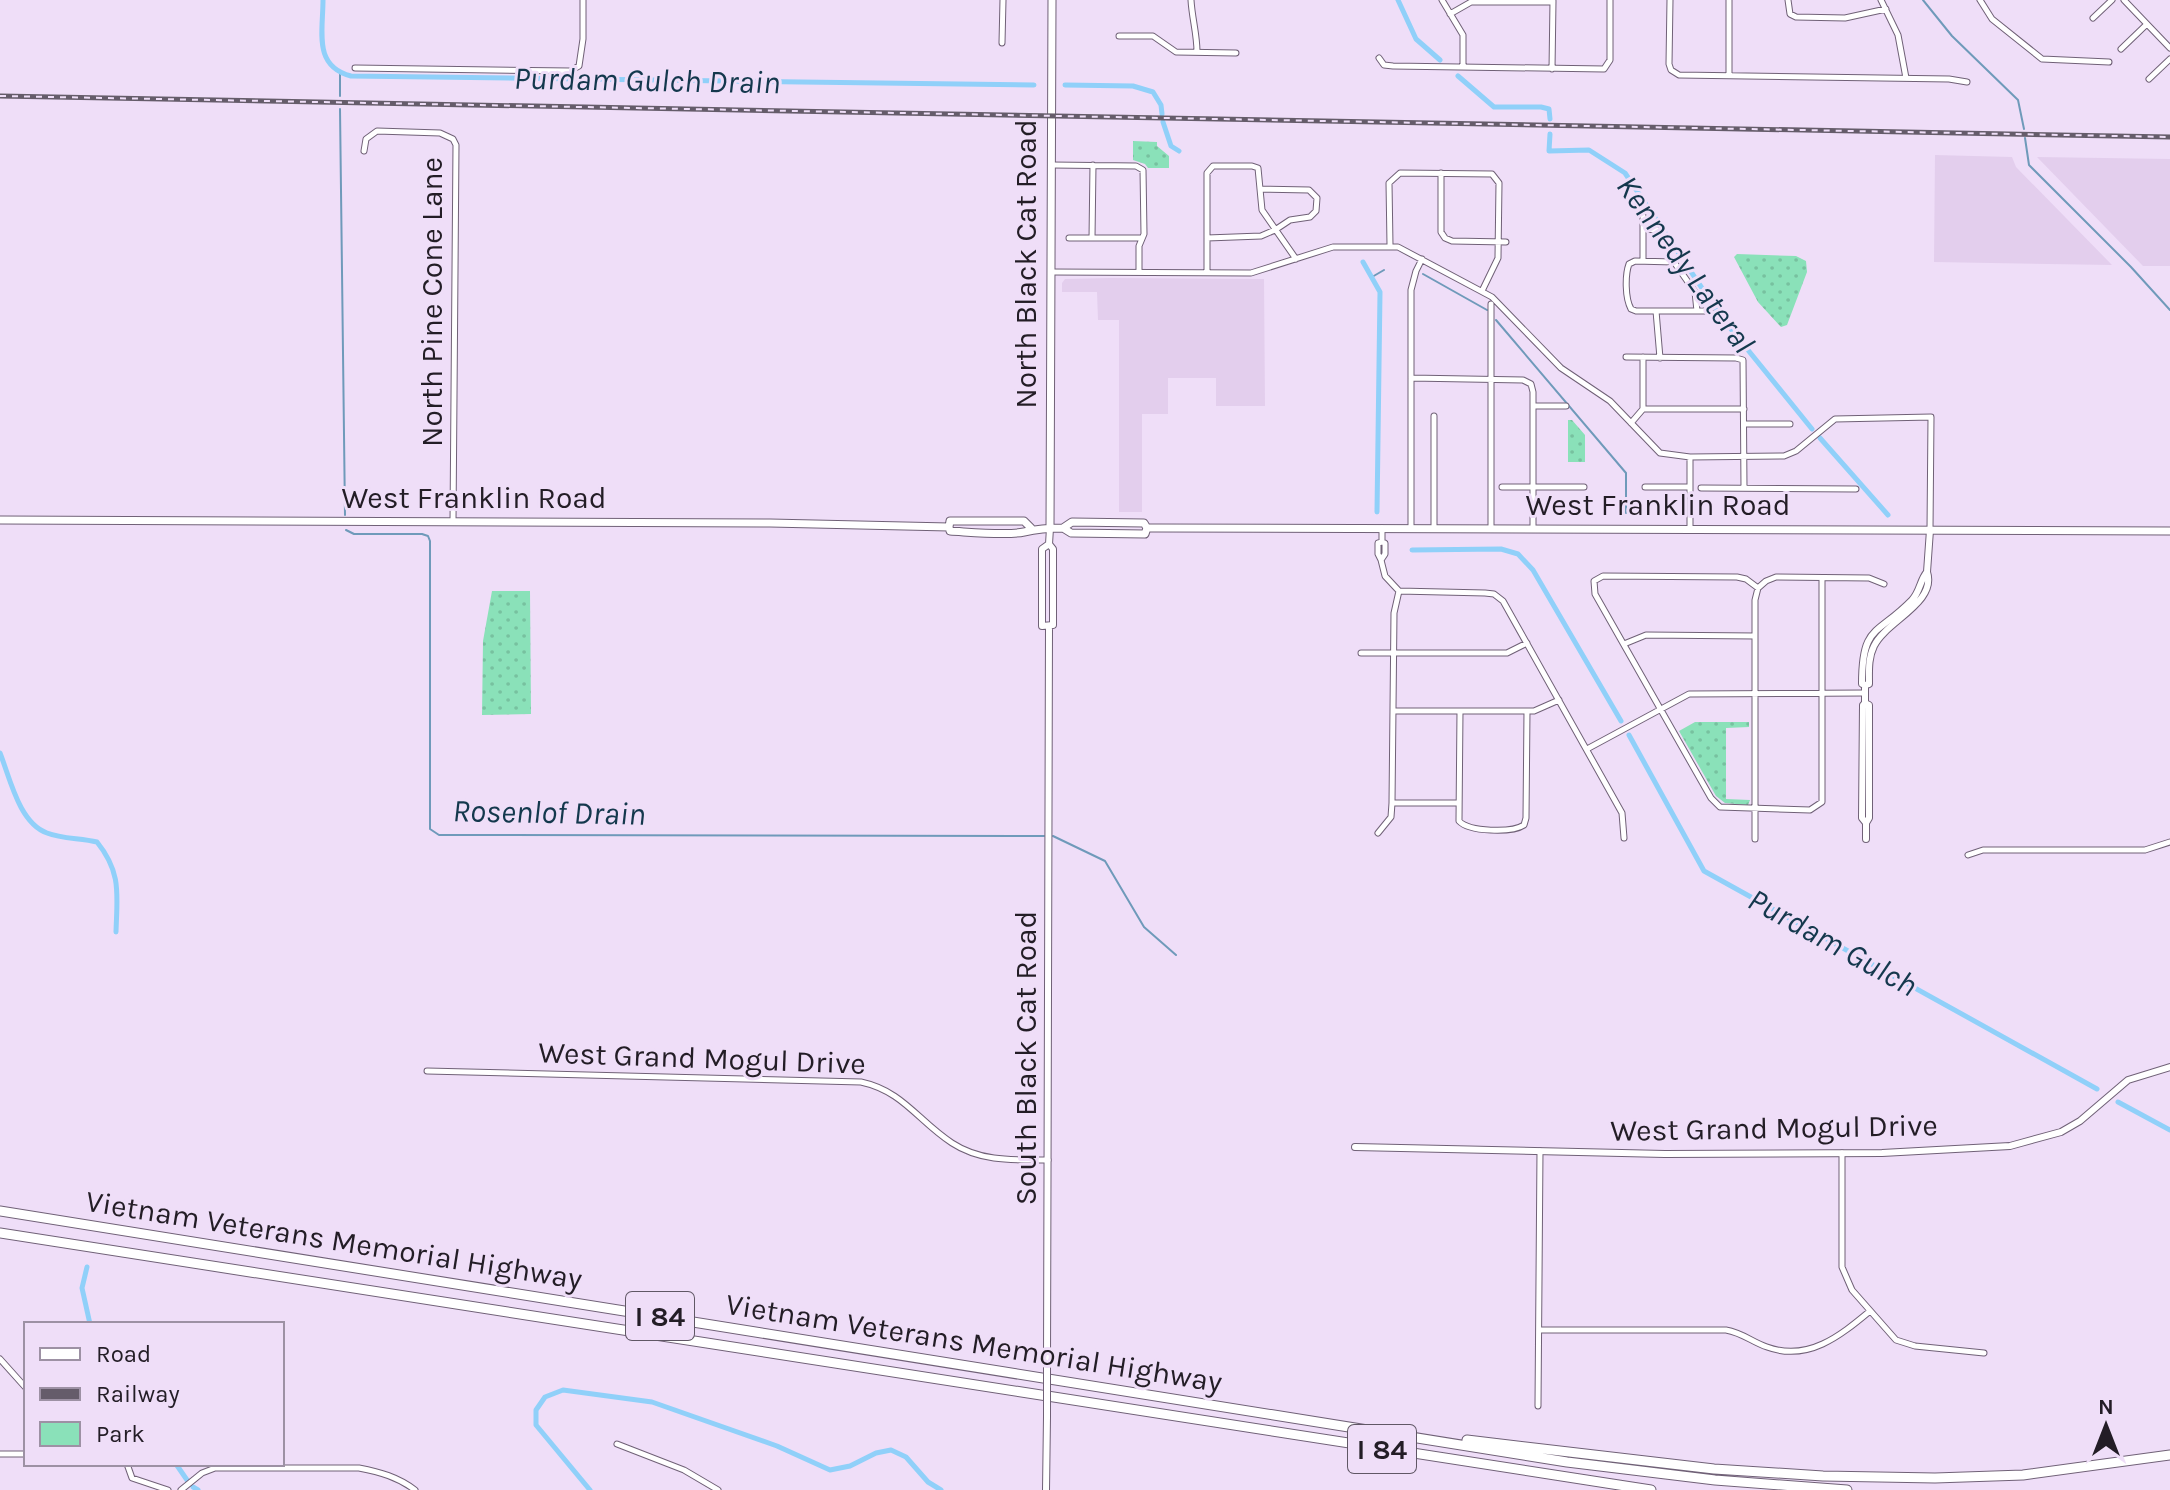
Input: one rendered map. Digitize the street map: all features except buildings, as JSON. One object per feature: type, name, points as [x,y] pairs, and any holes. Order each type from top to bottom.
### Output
[{"type":"highway","name":"Vietnam Veterans Memorial Highway","points":[[0,1211],[1640,1472],[1750,1484],[1847,1490]]},
{"type":"highway","name":"Vietnam Veterans Memorial Highway","points":[[0,1233],[1651,1490]]},
{"type":"highway","points":[[1320,1423],[1654,1463],[1823,1476],[1935,1478],[2023,1475],[2170,1455]]},
{"type":"main road","name":"North Black Cat Road","points":[[1050,528],[1052,0]]},
{"type":"main road","name":"West Franklin Road","points":[[0,520],[770,523],[949,527],[950,521],[1024,521],[1031,528],[1063,528],[1072,522],[1110,522],[1144,523],[1147,528],[2170,531]]},
{"type":"street","points":[[355,68],[570,71],[579,66],[583,0]]},
{"type":"street","points":[[1002,43],[1003,0]]},
{"type":"street","points":[[1191,0],[1197,52]]},
{"type":"street","points":[[1442,0],[1463,35],[1463,67]]},
{"type":"street","points":[[1379,58],[1384,65],[1393,66],[1600,70],[1607,67],[1610,60],[1610,0]]},
{"type":"street","points":[[1670,0],[1671,70],[1679,75],[1906,78],[1967,82]]},
{"type":"street","points":[[1729,0],[1729,75]]},
{"type":"street","points":[[1788,0],[1790,14],[1796,17],[1845,18],[1886,9]]},
{"type":"street","points":[[1881,0],[1898,35],[1906,78]]},
{"type":"street","points":[[1980,0],[1992,19],[2042,59],[2109,62]]},
{"type":"street","points":[[2093,18],[2112,0]]},
{"type":"street","points":[[2124,0],[2170,48]]},
{"type":"street","points":[[1450,14],[1471,2],[1553,1],[1552,69]]},
{"type":"street","points":[[2121,49],[2147,24]]},
{"type":"street","points":[[1119,36],[1153,36],[1176,52],[1236,53]]},
{"type":"street","points":[[2149,79],[2170,59]]},
{"type":"street","name":"North Pine Cone Lane","points":[[364,151],[366,139],[377,131],[440,133],[453,139],[456,145],[453,522]]},
{"type":"street","points":[[1051,165],[1141,168],[1144,234],[1141,238],[1139,272]]},
{"type":"street","points":[[1092,238],[1093,165]]},
{"type":"street","points":[[1207,272],[1209,167],[1258,168],[1262,210],[1296,259]]},
{"type":"street","points":[[1390,245],[1389,183],[1393,177],[1400,173],[1487,173],[1495,176],[1499,183],[1499,242],[1496,264],[1482,291]]},
{"type":"street","points":[[1441,173],[1441,232],[1445,238],[1452,241],[1506,242]]},
{"type":"street","points":[[1207,238],[1254,237],[1275,230],[1290,220],[1310,217],[1315,213],[1317,200],[1314,193],[1307,190],[1260,189]]},
{"type":"street","points":[[1643,216],[1643,261]]},
{"type":"street","points":[[1643,229],[1657,230]]},
{"type":"street","points":[[1069,238],[1141,238]]},
{"type":"street","points":[[1050,272],[1251,273],[1333,247],[1390,245],[1482,291],[1500,305],[1561,368],[1610,401],[1660,453],[1690,457],[1790,454],[1835,419],[1931,417],[1929,577],[1925,594],[1917,605],[1884,630],[1873,648],[1869,684],[1865,689],[1862,818],[1866,823],[1866,839]]},
{"type":"street","points":[[1411,529],[1411,290],[1422,259]]},
{"type":"street","points":[[1697,311],[1695,292],[1674,262],[1629,264],[1627,303],[1631,309],[1656,311],[1697,311],[1710,311]]},
{"type":"street","points":[[1491,304],[1491,529]]},
{"type":"street","points":[[1656,311],[1660,358]]},
{"type":"street","points":[[1626,357],[1743,360],[1744,488]]},
{"type":"street","points":[[1631,423],[1643,409],[1643,357]]},
{"type":"street","points":[[1411,378],[1523,380],[1531,384],[1533,529]]},
{"type":"street","points":[[1533,406],[1566,406]]},
{"type":"street","points":[[1643,409],[1744,409]]},
{"type":"street","points":[[1434,416],[1434,529]]},
{"type":"street","points":[[1744,424],[1790,424]]},
{"type":"street","points":[[1690,457],[1690,529]]},
{"type":"street","points":[[1502,487],[1584,487]]},
{"type":"street","points":[[1645,487],[1690,487]]},
{"type":"street","points":[[1701,488],[1856,489]]},
{"type":"street","name":"South Black Cat Road","points":[[1046,1490],[1049,627],[1053,625],[1050,528]]},
{"type":"street","points":[[1382,528],[1378,554],[1385,576],[1399,591],[1485,593],[1500,599],[1622,813],[1624,838]]},
{"type":"street","name":"South Black Cat Road","points":[[1049,544],[1042,549],[1042,626],[1049,627]]},
{"type":"street","points":[[1758,588],[1746,579],[1737,577],[1603,576],[1594,581],[1595,594],[1711,798],[1720,807],[1810,810],[1820,805],[1822,799],[1822,578]]},
{"type":"street","points":[[1755,839],[1755,600],[1758,588],[1776,577],[1869,578],[1884,584]]},
{"type":"street","points":[[1378,833],[1391,817],[1394,613],[1399,591]]},
{"type":"street","points":[[1624,644],[1646,635],[1755,636]]},
{"type":"street","points":[[1361,653],[1507,653],[1527,643]]},
{"type":"street","points":[[1587,749],[1689,694],[1823,693],[1865,689]]},
{"type":"street","points":[[1393,711],[1527,711],[1541,710],[1559,700]]},
{"type":"street","points":[[1460,711],[1461,824],[1469,829],[1517,829],[1524,825],[1526,818],[1527,711]]},
{"type":"street","points":[[1392,803],[1459,803]]},
{"type":"street","points":[[1968,855],[1983,850],[2145,850],[2170,842]]},
{"type":"street","name":"West Grand Mogul Drive","points":[[1355,1147],[1842,1153],[2010,1146],[2061,1132],[2080,1121],[2128,1080],[2170,1067]]},
{"type":"street","name":"West Grand Mogul Drive","points":[[427,1071],[861,1082],[877,1085],[896,1095],[942,1136],[968,1151],[998,1159],[1048,1160]]},
{"type":"street","points":[[1538,1406],[1540,1151]]},
{"type":"street","points":[[1842,1153],[1842,1267],[1852,1290],[1896,1340],[1915,1346],[1984,1353]]},
{"type":"street","points":[[1539,1330],[1726,1330],[1741,1333],[1775,1349],[1804,1350],[1828,1344],[1870,1311]]},
{"type":"street","points":[[0,1359],[24,1386]]},
{"type":"street","points":[[617,1444],[684,1470],[718,1490]]},
{"type":"street","points":[[0,1454],[24,1454]]},
{"type":"street","points":[[128,1466],[132,1478],[168,1490]]},
{"type":"street","points":[[181,1490],[202,1473],[215,1468],[359,1468],[383,1473],[415,1490]]},
{"type":"shaded area","points":[[1935,155],[2012,157],[2016,167],[2112,265],[1934,262]]},
{"type":"shaded area","points":[[2037,157],[2170,159],[2170,266],[2143,266]]},
{"type":"shaded area","points":[[1065,279],[1264,279],[1265,406],[1216,406],[1216,378],[1168,378],[1168,414],[1142,414],[1142,512],[1119,512],[1119,320],[1098,320],[1097,292],[1062,292]]},
{"type":"green space","points":[[1133,141],[1157,142],[1157,146],[1169,156],[1169,168],[1148,168],[1133,160]]},
{"type":"green space","points":[[1737,254],[1796,256],[1806,261],[1807,272],[1787,325],[1781,327],[1758,302],[1734,257]]},
{"type":"green space","points":[[1568,420],[1572,420],[1585,435],[1585,462],[1568,462]]},
{"type":"green space","points":[[492,591],[530,591],[531,714],[482,715],[483,641]]},
{"type":"green space","points":[[1695,722],[1749,722],[1749,727],[1726,728],[1726,799],[1750,800],[1748,805],[1725,803],[1716,796],[1679,731]]},
{"type":"waterway","name":"Purdam Gulch Drain","points":[[323,0],[325,56],[339,71],[351,76],[1034,85]]},
{"type":"waterway","name":"Kennedy Lateral","points":[[1398,0],[1416,39],[1440,60]]},
{"type":"waterway","points":[[1923,0],[1952,36],[2018,100],[2024,129]]},
{"type":"waterway","name":"Rosenlof Drain","points":[[340,73],[340,96]]},
{"type":"waterway","name":"Kennedy Lateral","points":[[1458,76],[1494,107],[1541,107],[1549,109],[1550,119]]},
{"type":"waterway","name":"Purdam Gulch","points":[[1065,85],[1133,86],[1153,92],[1161,105],[1162,114]]},
{"type":"waterway","name":"Rosenlof Drain","points":[[340,109],[345,515]]},
{"type":"waterway","name":"Purdam Gulch","points":[[1163,122],[1171,146],[1179,151]]},
{"type":"waterway","name":"Kennedy Lateral","points":[[1550,134],[1549,151],[1589,150],[1625,173],[1722,318],[1812,429]]},
{"type":"waterway","points":[[2025,138],[2029,165],[2170,310]]},
{"type":"waterway","name":"Purdam Gulch","points":[[1363,262],[1380,292],[1377,512]]},
{"type":"waterway","points":[[1372,277],[1384,270]]},
{"type":"waterway","points":[[1423,274],[1487,310]]},
{"type":"waterway","points":[[1496,320],[1626,473],[1626,513]]},
{"type":"waterway","name":"Kennedy Lateral","points":[[1820,438],[1888,515]]},
{"type":"waterway","name":"Rosenlof Drain","points":[[346,530],[354,534],[422,534],[428,536],[430,541],[430,829],[439,835],[1044,836]]},
{"type":"waterway","name":"Purdam Gulch","points":[[1412,550],[1501,549],[1518,554],[1533,570],[1621,721]]},
{"type":"waterway","name":"Purdam Gulch","points":[[1629,735],[1704,871],[2097,1089]]},
{"type":"waterway","points":[[0,753],[22,810],[37,828],[53,835],[97,842],[105,853],[116,885],[116,932]]},
{"type":"waterway","name":"Rosenlof Drain","points":[[1053,836],[1105,861],[1144,927],[1176,955]]},
{"type":"waterway","name":"Purdam Gulch","points":[[2118,1102],[2170,1130]]},
{"type":"waterway","points":[[87,1267],[82,1288],[90,1322]]},
{"type":"waterway","points":[[590,1490],[536,1425],[536,1410],[545,1397],[563,1390],[652,1402],[777,1446],[830,1470],[850,1466],[876,1453],[891,1450],[906,1457],[928,1482],[941,1490]]},
{"type":"waterway","points":[[177,1466],[187,1480]]},
{"type":"waterway","points":[[193,1487],[198,1490]]},
{"type":"railway","points":[[0,96],[2170,137]]}]
